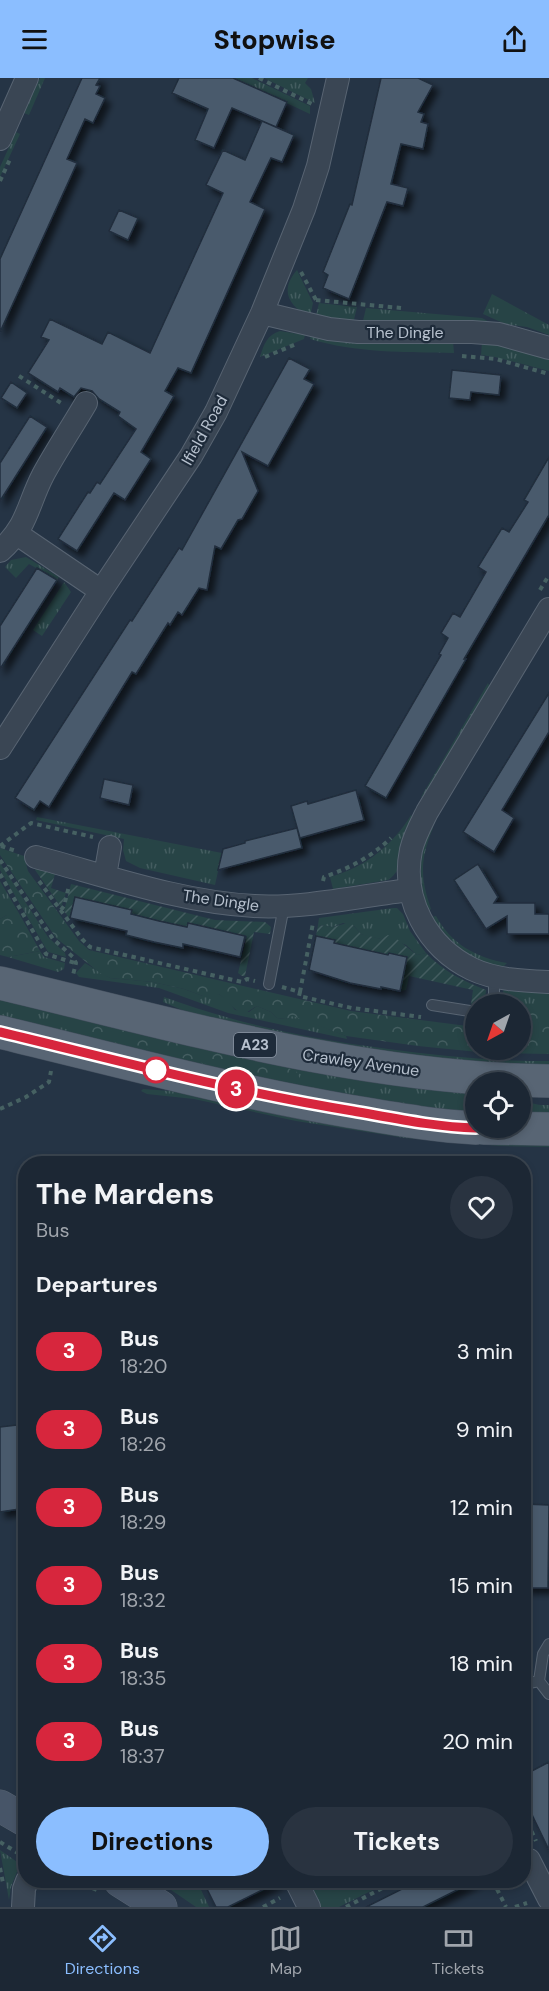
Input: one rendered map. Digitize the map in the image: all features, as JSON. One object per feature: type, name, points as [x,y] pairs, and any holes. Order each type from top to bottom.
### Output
[{"type":"main road","name":"Crawley Avenue","points":[[0,983],[267,1048],[330,1060],[465,1075]]},
{"type":"main road","points":[[0,1032],[208,1083],[299,1102],[393,1118],[465,1127]]},
{"type":"main road","name":"Crawley Avenue","points":[[531,1080],[549,1081]]},
{"type":"main road","points":[[531,1086],[549,1093]]},
{"type":"main road","points":[[531,1129],[549,1129]]},
{"type":"street","points":[[0,139],[27,78]]},
{"type":"street","name":"Ifield Road","points":[[0,748],[191,456],[216,412],[262,312],[304,209],[318,166],[338,78]]},
{"type":"street","name":"The Dingle","points":[[262,312],[329,329],[358,333],[472,332],[499,334],[549,348]]},
{"type":"street","points":[[0,551],[17,534],[42,478],[82,409]]},
{"type":"street","points":[[17,534],[101,591]]},
{"type":"street","points":[[549,609],[418,830],[411,848],[408,866],[409,890],[420,919],[442,950],[473,970],[494,976],[549,982]]},
{"type":"street","points":[[105,876],[110,847]]},
{"type":"street","name":"The Dingle","points":[[36,868],[105,876],[156,890],[226,904],[284,906],[409,890]]},
{"type":"street","points":[[0,1806],[18,1816]]},
{"type":"street","points":[[531,1866],[549,1899]]},
{"type":"street","points":[[23,1907],[24,1888]]},
{"type":"street","points":[[131,1888],[161,1907]]},
{"type":"street","points":[[300,1888],[309,1907]]},
{"type":"lane","points":[[269,984],[284,906]]},
{"type":"lane","points":[[494,976],[494,994]]},
{"type":"lane","points":[[432,1005],[465,1010]]},
{"type":"lane","points":[[549,1644],[543,1654],[539,1681],[549,1694]]},
{"type":"lane","points":[[531,1683],[539,1681]]},
{"type":"path","points":[[259,78],[330,115]]},
{"type":"path","points":[[19,376],[82,409]]},
{"type":"path","points":[[0,846],[31,823],[104,840],[110,847]]},
{"type":"path","points":[[0,860],[52,939],[73,957],[76,963],[73,978]]},
{"type":"path","points":[[36,868],[82,939],[90,947],[242,982],[247,979],[269,984],[300,992],[299,996],[352,1008],[429,1018],[432,1005]]},
{"type":"path","points":[[0,874],[46,954],[76,963]]},
{"type":"path","points":[[0,1109],[26,1097],[49,1082],[52,1067]]},
{"type":"path","points":[[0,1842],[18,1853]]},
{"type":"path","points":[[346,1907],[383,1888]]},
{"type":"path","points":[[496,1888],[506,1907]]},
{"type":"path","points":[[515,1907],[527,1901],[530,1907]]},
{"type":"green space","points":[[40,78],[45,78],[29,115],[24,113]]},
{"type":"green space","points":[[233,78],[252,78],[310,106],[310,114]]},
{"type":"green space","points":[[264,78],[308,78],[305,83],[311,89],[315,103]]},
{"type":"green space","points":[[16,132],[20,134],[0,177],[0,167]]},
{"type":"green space","points":[[297,270],[313,303],[310,317],[297,308],[289,297],[288,285]]},
{"type":"green space","points":[[492,294],[549,325],[549,335],[527,327],[505,324],[483,314]]},
{"type":"green space","points":[[319,303],[357,307],[353,324],[315,320]]},
{"type":"green space","points":[[366,308],[482,318],[499,327],[362,325]]},
{"type":"green space","points":[[280,331],[305,335],[304,339],[260,357],[267,341]]},
{"type":"green space","points":[[311,334],[453,341],[454,353],[381,351],[345,347],[310,339]]},
{"type":"green space","points":[[482,342],[519,347],[549,358],[549,371],[481,355]]},
{"type":"green space","points":[[26,557],[59,577],[57,580],[29,564],[16,578],[5,567],[11,560]]},
{"type":"green space","points":[[64,582],[71,592],[42,636],[33,630]]},
{"type":"green space","points":[[488,683],[490,688],[426,796],[421,797]]},
{"type":"green space","points":[[411,815],[414,818],[408,843],[394,875],[388,880],[333,889],[330,877],[355,867],[376,854],[404,826]]},
{"type":"green space","points":[[37,817],[222,853],[215,885],[140,868],[126,861],[123,850],[124,839],[36,820]]},
{"type":"green space","points":[[430,825],[433,828],[423,868],[423,878],[431,909],[427,912],[421,888],[420,868]]},
{"type":"green space","points":[[0,848],[24,856],[28,871],[79,941],[89,950],[351,1011],[465,1026],[465,1051],[346,1036],[293,1016],[286,1019],[277,1018],[271,1012],[257,1006],[244,1014],[219,994],[213,997],[203,996],[153,982],[110,978],[100,973],[56,938],[0,855]]},
{"type":"green space","points":[[0,863],[48,937],[65,953],[66,957],[48,952],[0,870]]},
{"type":"green space","points":[[36,867],[55,874],[51,888],[66,893],[61,907],[35,870]]},
{"type":"green space","points":[[0,881],[20,915],[7,915],[0,919]]},
{"type":"green space","points":[[71,884],[215,920],[265,922],[271,927],[270,934],[254,932],[245,976],[242,976],[238,973],[247,936],[187,927],[131,914],[131,910],[76,897],[69,918],[64,911]]},
{"type":"green space","points":[[397,908],[403,914],[410,931],[426,953],[417,955],[406,945],[386,937],[381,939],[361,934],[354,926],[343,923],[333,927],[318,925],[319,918]]},
{"type":"green space","points":[[7,915],[20,915],[40,951],[8,957],[0,955],[0,919]]},
{"type":"green space","points":[[436,916],[449,934],[466,948],[485,957],[507,963],[503,967],[490,964],[462,950],[431,917]]},
{"type":"green space","points":[[351,923],[361,934],[381,939],[388,935],[393,936],[417,955],[426,953],[454,975],[486,990],[486,994],[472,994],[473,990],[409,976],[406,990],[400,991],[407,957],[334,943],[334,941],[316,936],[318,925],[333,927]]},
{"type":"green space","points":[[40,951],[44,957],[65,963],[64,969],[58,972],[8,957]]},
{"type":"green space","points":[[85,963],[110,978],[153,982],[203,996],[219,994],[235,1010],[249,1012],[257,1006],[271,1012],[277,1018],[286,1019],[293,1015],[346,1036],[347,1039],[228,1013],[159,988],[79,977],[76,973]]},
{"type":"green space","points":[[504,989],[549,990],[549,1008],[531,1008],[531,994],[502,994]]},
{"type":"green space","points":[[0,997],[465,1089],[465,1111],[392,1104],[271,1085],[0,1016]]},
{"type":"green space","points":[[164,997],[244,1022],[353,1044],[465,1057],[465,1060],[549,1061],[549,1070],[491,1069],[215,1024],[163,1002]]},
{"type":"green space","points":[[531,1008],[549,1008],[549,1054],[531,1054]]},
{"type":"green space","points":[[95,1020],[284,1066],[297,1072],[300,1079],[279,1083],[91,1034],[87,1031],[90,1023]]},
{"type":"green space","points":[[143,1089],[198,1093],[465,1129],[465,1138],[531,1138],[549,1140],[549,1147],[500,1146],[405,1138],[296,1121],[194,1099],[147,1094],[141,1091]]},
{"type":"green space","points":[[531,1103],[549,1105],[549,1115],[531,1114]]},
{"type":"green space","points":[[0,1850],[18,1863],[9,1900]]},
{"type":"green space","points":[[168,1888],[200,1888],[209,1907],[196,1907]]},
{"type":"green space","points":[[308,1888],[377,1888],[339,1907],[318,1907]]},
{"type":"building","points":[[82,78],[100,78],[96,85],[100,86],[96,94],[105,98],[93,123],[85,119],[67,159],[77,163],[0,332],[0,259]]},
{"type":"building","points":[[179,78],[233,78],[287,102],[276,127],[232,108],[214,148],[195,140],[208,109],[172,93]]},
{"type":"building","points":[[381,78],[418,78],[433,85],[418,112],[424,114],[421,122],[428,124],[423,149],[401,144],[391,184],[408,188],[403,206],[387,202],[349,299],[323,288],[328,275],[323,272],[350,204],[352,205]]},
{"type":"building","points":[[262,121],[294,135],[282,162],[271,158],[250,202],[265,209],[191,373],[178,368],[165,391],[174,396],[141,452],[151,459],[125,500],[114,493],[77,551],[58,539],[88,492],[90,493],[97,482],[100,484],[136,429],[118,416],[120,412],[99,399],[92,391],[81,388],[74,397],[60,388],[58,392],[28,373],[49,340],[41,337],[50,319],[102,344],[108,332],[150,353],[223,193],[206,185],[223,150],[245,160]]},
{"type":"building","points":[[119,210],[138,218],[128,240],[109,231]]},
{"type":"building","points":[[289,358],[310,369],[304,379],[314,384],[268,466],[242,452],[258,491],[221,549],[215,546],[207,590],[199,588],[182,615],[178,612],[170,625],[168,623],[136,674],[132,672],[49,807],[40,801],[34,810],[15,798],[130,620],[132,621],[179,548],[182,550]]},
{"type":"building","points":[[452,370],[501,375],[499,395],[471,392],[470,400],[449,398]]},
{"type":"building","points":[[11,382],[27,393],[17,408],[1,398]]},
{"type":"building","points":[[30,416],[47,427],[0,501],[0,463]]},
{"type":"building","points":[[549,457],[549,515],[386,798],[365,786],[441,655],[439,654],[448,638],[441,633],[453,613],[460,617],[486,572],[478,567],[502,528],[509,532],[528,502],[524,500]]},
{"type":"building","points":[[37,568],[57,580],[0,669],[0,626]]},
{"type":"building","points":[[549,693],[549,732],[502,810],[514,818],[494,852],[463,832]]},
{"type":"building","points":[[104,779],[133,785],[129,805],[100,798]]},
{"type":"building","points":[[356,790],[364,820],[300,838],[291,806],[307,801],[308,804]]},
{"type":"building","points":[[297,828],[302,848],[218,870],[223,849]]},
{"type":"building","points":[[478,864],[498,897],[494,903],[535,903],[535,914],[549,914],[549,934],[507,934],[507,916],[486,929],[454,880]]},
{"type":"building","points":[[75,897],[132,910],[131,914],[159,921],[187,927],[188,923],[245,936],[240,957],[183,944],[183,948],[154,942],[126,935],[127,931],[70,918]]},
{"type":"building","points":[[316,936],[335,940],[334,943],[407,957],[400,991],[350,983],[309,970]]},
{"type":"building","points":[[17,1425],[18,1509],[0,1512],[0,1427]]},
{"type":"building","points":[[531,1504],[549,1505],[548,1588],[531,1588]]},
{"type":"building","points":[[549,1762],[549,1850],[531,1813],[531,1771]]},
{"type":"building","points":[[266,1888],[228,1907],[216,1907],[207,1889]]},
{"type":"building","points":[[404,1888],[461,1888],[423,1907],[366,1907]]},
{"type":"bus line","name":"3","points":[[0,1032],[208,1083],[299,1102],[393,1118],[465,1127]]}]
